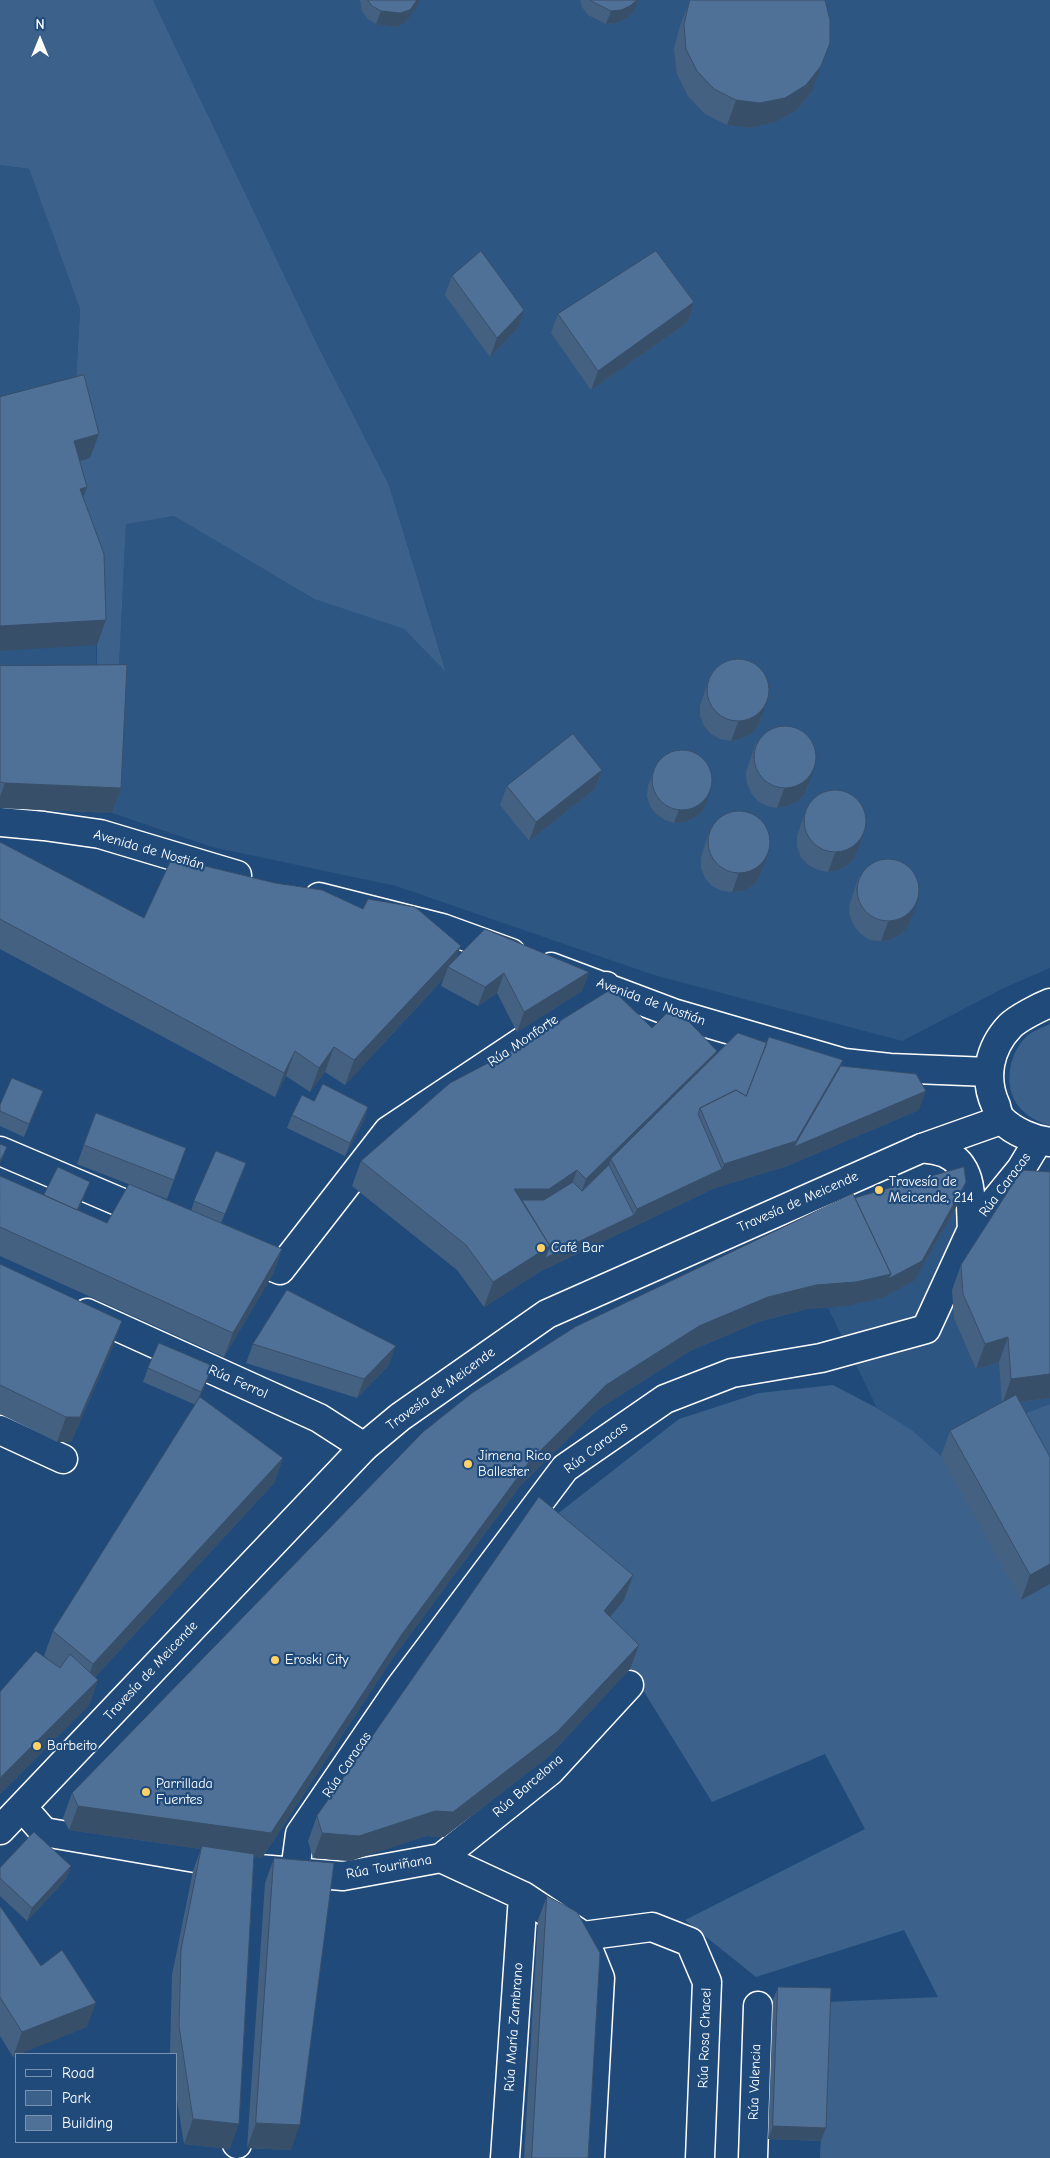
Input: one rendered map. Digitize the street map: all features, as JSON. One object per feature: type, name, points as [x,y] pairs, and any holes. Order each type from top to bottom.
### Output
[{"type":"street","name":"Avenida de Nostián","points":[[0,822],[100,834],[148,850],[258,881]]},
{"type":"street","name":"Avenida de Nostián","points":[[297,891],[442,928],[606,986],[676,1014],[844,1063],[890,1068],[989,1072]]},
{"type":"street","name":"Rúa Monforte","points":[[217,1244],[280,1270],[388,1131],[606,986]]},
{"type":"street","points":[[1044,1141],[1020,1133],[1002,1120],[989,1091],[989,1072],[994,1048],[1011,1024],[1050,1003]]},
{"type":"street","name":"Travesía de Meicende","points":[[0,1830],[23,1808],[364,1446],[400,1417],[547,1314],[922,1148],[1002,1120]]},
{"type":"street","name":"Rúa Caracas","points":[[295,1871],[300,1834],[401,1686],[565,1468],[665,1398],[732,1373],[821,1358],[926,1329],[972,1229],[1044,1141]]},
{"type":"street","name":"Rúa Caracas","points":[[922,1148],[946,1154],[964,1168],[968,1177],[972,1229]]},
{"type":"street","points":[[0,1152],[172,1224]]},
{"type":"street","name":"Rúa Ferrol","points":[[62,1301],[319,1418],[364,1446]]},
{"type":"street","points":[[0,1430],[63,1459]]},
{"type":"street","name":"Rúa Barcelona","points":[[441,1858],[550,1771],[629,1685]]},
{"type":"street","name":"Rúa Touriñana","points":[[23,1808],[44,1832],[259,1869],[343,1876],[441,1858],[523,1896],[583,1936]]},
{"type":"street","points":[[237,2144],[259,1869]]},
{"type":"street","name":"Rúa María Zambrano","points":[[505,2158],[523,1896]]},
{"type":"street","name":"Rúa Rosa Chacel","points":[[583,1936],[652,1927],[690,1942],[707,1982],[700,2158]]},
{"type":"street","points":[[583,1936],[600,1978],[590,2158]]},
{"type":"street","name":"Rúa Valencia","points":[[753,2158],[758,2006]]},
{"type":"shaded area","points":[[153,0],[1050,0],[1050,968],[1006,987],[902,1041],[654,975],[396,886],[212,847],[112,813],[126,523],[174,516],[314,599],[404,629],[446,671],[389,485],[318,346]]},
{"type":"shaded area","points":[[0,165],[29,169],[80,309],[75,400],[90,458],[65,466],[95,579],[97,690],[0,691]]},
{"type":"shaded area","points":[[957,1187],[1013,1195],[1050,1197],[1050,1404],[1007,1420],[941,1456],[912,1430],[877,1408],[828,1308],[881,1298],[915,1280]]},
{"type":"green space","points":[[0,0],[153,0],[318,346],[389,485],[446,672],[404,629],[314,599],[174,516],[126,524],[118,689],[97,690],[97,645],[71,514],[80,309],[29,169],[0,165]]},
{"type":"green space","points":[[1050,1024],[1050,1126],[1029,1116],[1016,1103],[1012,1094],[1010,1074],[1015,1054],[1026,1037]]},
{"type":"green space","points":[[833,1385],[877,1408],[912,1430],[941,1456],[1050,1584],[1050,2158],[820,2158],[826,2002],[938,1997],[904,1930],[756,1977],[685,1920],[865,1829],[825,1754],[712,1802],[630,1669],[595,1635],[624,1600],[538,1529],[679,1419],[759,1393]]},
{"type":"green space","points":[[1050,1404],[1050,1498],[1007,1420]]},
{"type":"building","points":[[368,0],[417,0],[410,10],[400,13],[381,11],[372,6]]},
{"type":"building","points":[[591,0],[637,0],[621,10],[611,11]]},
{"type":"building","points":[[690,0],[825,0],[830,20],[830,43],[821,66],[806,85],[785,98],[760,103],[736,100],[714,89],[697,71],[686,49],[684,25]]},
{"type":"building","points":[[481,251],[524,310],[497,338],[452,276]]},
{"type":"building","points":[[656,251],[694,302],[598,371],[558,314]]},
{"type":"building","points":[[84,375],[99,434],[74,441],[87,487],[80,489],[104,554],[106,620],[0,626],[0,397]]},
{"type":"building","points":[[732,659],[744,659],[760,668],[767,678],[769,690],[767,702],[760,712],[744,721],[732,721],[721,716],[712,707],[707,696],[707,684],[712,673],[721,664]]},
{"type":"building","points":[[127,665],[121,788],[0,782],[0,666]]},
{"type":"building","points":[[779,726],[791,726],[807,735],[814,745],[816,757],[814,769],[807,779],[791,788],[779,788],[768,783],[759,774],[754,763],[754,751],[759,740],[768,731]]},
{"type":"building","points":[[573,734],[602,770],[536,822],[507,786]]},
{"type":"building","points":[[682,750],[699,755],[707,763],[712,780],[707,797],[699,805],[682,810],[665,805],[657,797],[652,780],[657,763],[665,755]]},
{"type":"building","points":[[829,790],[841,790],[857,799],[864,809],[866,821],[864,833],[857,843],[841,852],[829,852],[818,847],[809,838],[804,827],[804,815],[809,804],[818,795]]},
{"type":"building","points":[[733,811],[745,811],[761,820],[768,830],[770,842],[768,854],[761,864],[745,873],[733,873],[722,868],[713,859],[708,848],[708,836],[713,825],[722,816]]},
{"type":"building","points":[[0,842],[144,918],[172,858],[275,883],[322,890],[363,909],[368,899],[415,907],[461,946],[354,1060],[334,1047],[319,1068],[295,1051],[284,1073],[0,919]]},
{"type":"building","points":[[882,859],[894,859],[910,868],[917,878],[919,890],[917,902],[910,912],[894,921],[882,921],[871,916],[862,907],[857,896],[857,884],[862,873],[871,864]]},
{"type":"building","points":[[485,929],[589,972],[524,1012],[504,973],[485,987],[448,967]]},
{"type":"building","points":[[612,989],[652,1028],[674,1006],[717,1051],[586,1179],[577,1170],[549,1189],[514,1189],[550,1246],[493,1282],[466,1245],[361,1161],[450,1083],[513,1050]]},
{"type":"building","points":[[738,1033],[767,1043],[746,1096],[736,1090],[700,1108],[698,1114],[722,1169],[637,1209],[611,1159]]},
{"type":"building","points":[[769,1037],[843,1060],[796,1141],[724,1164],[700,1108],[736,1090],[746,1096]]},
{"type":"building","points":[[841,1066],[916,1074],[926,1091],[794,1147]]},
{"type":"building","points":[[12,1078],[43,1091],[29,1124],[0,1111],[0,1105]]},
{"type":"building","points":[[323,1084],[368,1107],[350,1143],[292,1115],[302,1095],[314,1101]]},
{"type":"building","points":[[96,1113],[186,1148],[174,1180],[84,1145]]},
{"type":"building","points":[[0,1144],[7,1147],[0,1161]]},
{"type":"building","points":[[216,1151],[246,1163],[225,1214],[194,1201]]},
{"type":"building","points":[[609,1165],[634,1215],[545,1258],[550,1246],[522,1200],[544,1200],[573,1182],[582,1191]]},
{"type":"building","points":[[58,1167],[90,1182],[77,1210],[44,1195]]},
{"type":"building","points":[[964,1167],[966,1182],[922,1261],[888,1279],[891,1274],[855,1198]]},
{"type":"building","points":[[1022,1170],[1050,1172],[1050,1374],[1011,1379],[1008,1337],[985,1344],[963,1294],[961,1265]]},
{"type":"building","points":[[0,1176],[107,1223],[129,1184],[282,1249],[233,1333],[0,1227]]},
{"type":"building","points":[[853,1194],[891,1274],[856,1282],[816,1285],[768,1297],[699,1326],[606,1385],[529,1462],[402,1634],[271,1833],[78,1806],[72,1793],[423,1432],[472,1393],[575,1327]]},
{"type":"building","points":[[0,1264],[122,1321],[80,1417],[66,1417],[0,1385]]},
{"type":"building","points":[[287,1290],[396,1346],[364,1379],[253,1344]]},
{"type":"building","points":[[159,1343],[213,1366],[201,1392],[148,1368]]},
{"type":"building","points":[[1016,1395],[1050,1457],[1050,1564],[1030,1575],[950,1431]]},
{"type":"building","points":[[200,1397],[283,1458],[93,1664],[53,1631]]},
{"type":"building","points":[[539,1497],[633,1575],[604,1611],[639,1645],[557,1732],[453,1812],[435,1811],[359,1836],[322,1833],[317,1816]]},
{"type":"building","points":[[36,1651],[60,1668],[70,1654],[98,1680],[0,1778],[0,1692]]},
{"type":"building","points":[[34,1832],[71,1866],[32,1908],[0,1878],[0,1868]]},
{"type":"building","points":[[202,1846],[254,1854],[239,2124],[193,2119],[179,2026],[181,1950]]},
{"type":"building","points":[[274,1858],[334,1863],[300,2125],[256,2123]]},
{"type":"building","points":[[547,1896],[577,1912],[600,1953],[588,2158],[532,2158]]},
{"type":"building","points":[[0,1906],[41,1966],[62,1950],[96,2003],[22,2032],[0,1997]]},
{"type":"building","points":[[778,1987],[831,1988],[826,2128],[773,2126]]},
{"type":"place","name":"Travesía de Meicende, 214","points":[[879,1190]]},
{"type":"place","name":"Café Bar","points":[[541,1248]]},
{"type":"place","name":"Jimena Rico Ballester","points":[[468,1464]]},
{"type":"place","name":"Eroski City","points":[[275,1660]]},
{"type":"place","name":"Barbeito","points":[[37,1746]]},
{"type":"place","name":"Parrillada Fuentes","points":[[146,1792]]}]
